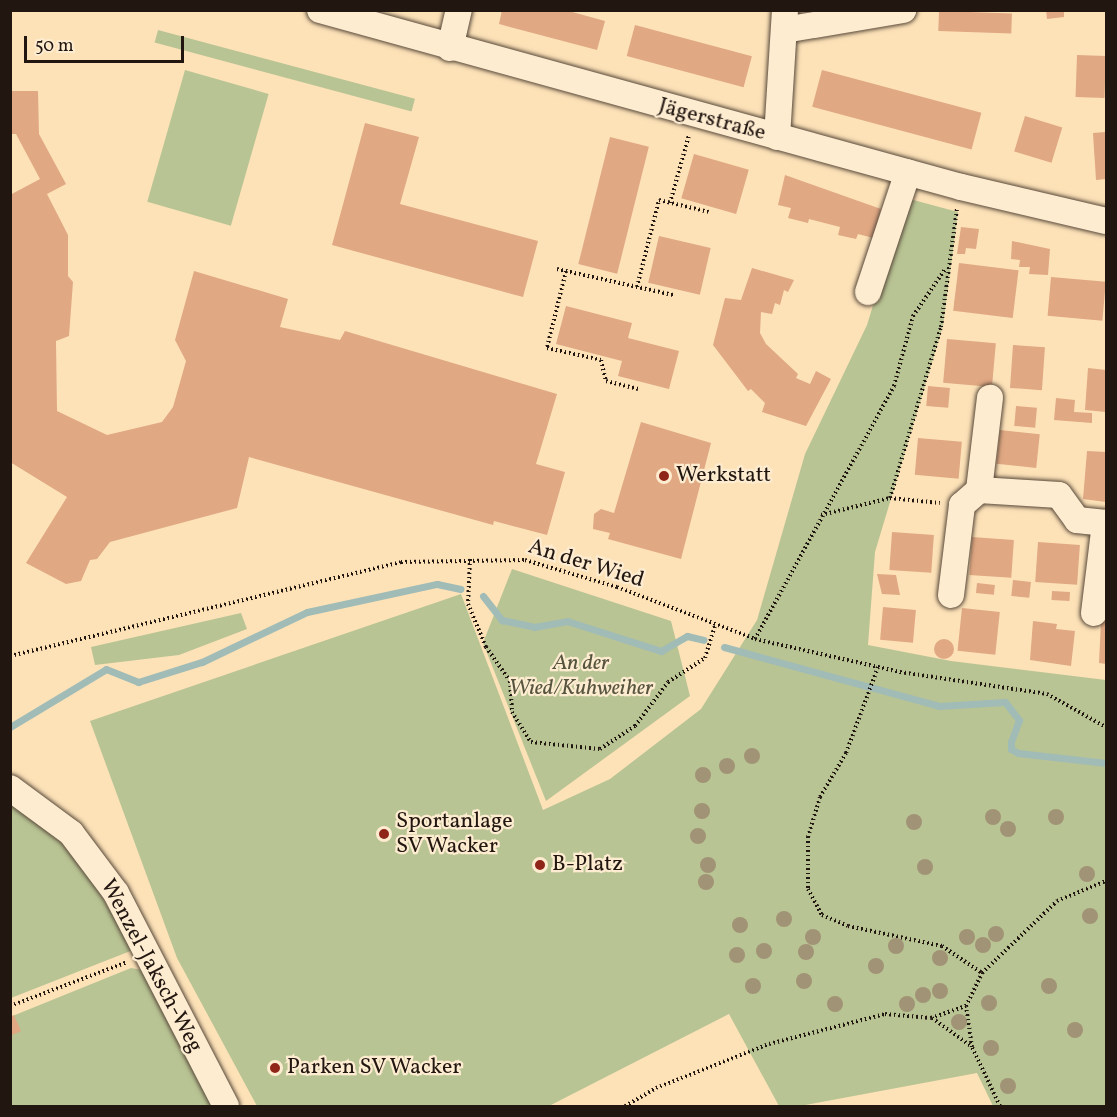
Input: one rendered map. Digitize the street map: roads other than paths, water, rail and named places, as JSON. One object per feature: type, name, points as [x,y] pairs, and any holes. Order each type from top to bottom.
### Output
[{"type":"street","name":"Jägerstraße","points":[[321,10],[450,48],[961,188],[1107,220]]},
{"type":"street","points":[[450,48],[459,10]]},
{"type":"street","points":[[777,137],[784,20],[903,10]]},
{"type":"street","points":[[868,292],[908,172]]},
{"type":"street","points":[[951,595],[990,398]]},
{"type":"street","points":[[971,498],[1059,495],[1077,520],[1106,523],[1094,613]]},
{"type":"street","name":"Wenzel-Jaksch-Weg","points":[[10,788],[71,833],[116,893],[226,1107]]},
{"type":"waterway","points":[[10,727],[106,669],[138,682],[202,662],[307,612],[437,584],[460,589]]},
{"type":"waterway","points":[[483,596],[502,620],[534,627],[567,621],[661,651],[687,636],[704,640]]},
{"type":"waterway","points":[[724,647],[939,706],[1005,702],[1019,720],[1011,742],[1011,749],[1018,753],[1106,763]]},
{"type":"place","name":"Werkstatt","points":[[664,476]]},
{"type":"place","name":"Sportanlage SV Wacker","points":[[384,834]]},
{"type":"place","name":"B-Platz","points":[[540,865]]},
{"type":"place","name":"Parken SV Wacker","points":[[275,1068]]},
{"type":"park label","name":"An der Wied/Kuhweiher","points":[[581,676]]}]
